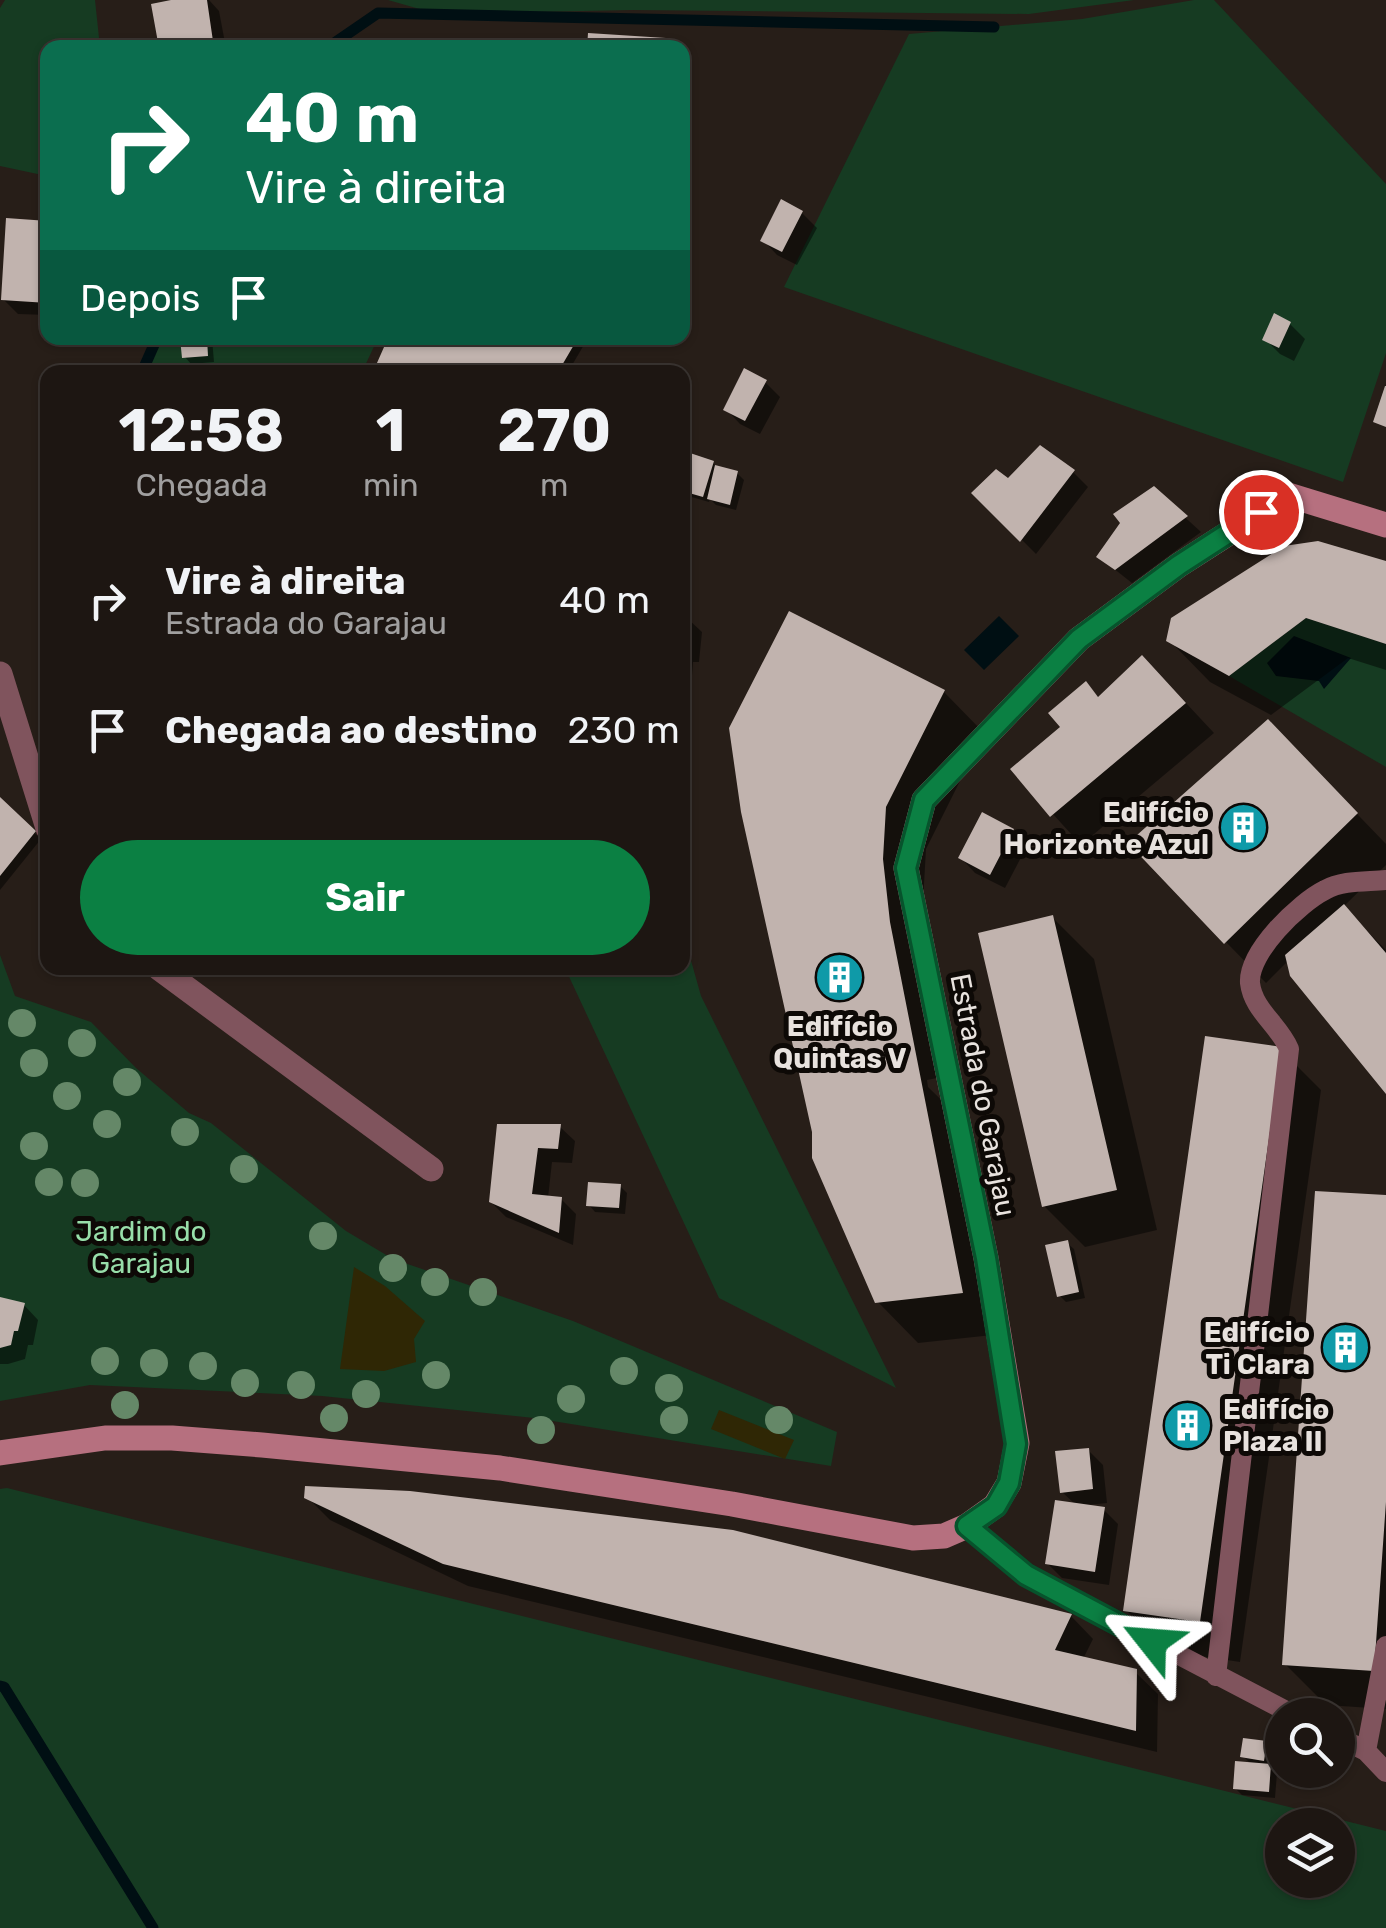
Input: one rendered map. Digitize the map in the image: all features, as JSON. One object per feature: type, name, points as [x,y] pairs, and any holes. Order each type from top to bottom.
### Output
[{"type":"street","name":"Estrada do Garajau","points":[[0,1453],[105,1438],[172,1438],[500,1468],[732,1504],[914,1538],[944,1536],[967,1526],[996,1506],[1009,1483],[1016,1444],[986,1258],[906,868],[924,800],[1079,639],[1179,565],[1288,495],[1386,526]]},
{"type":"street","points":[[0,674],[40,802]]},
{"type":"street","points":[[169,975],[432,1169]]},
{"type":"lane","points":[[1216,1676],[1288,1049],[1282,1033],[1260,1011],[1250,985],[1252,967],[1259,952],[1291,916],[1324,890],[1345,883],[1386,880]]},
{"type":"lane","points":[[967,1526],[1026,1575],[1265,1700]]},
{"type":"lane","points":[[1366,1751],[1386,1646]]},
{"type":"lane","points":[[1355,1746],[1386,1772]]},
{"type":"green space","points":[[5,0],[95,0],[99,40],[40,40],[40,175],[0,166],[0,8]]},
{"type":"green space","points":[[388,0],[1134,0],[1029,14],[632,10],[437,14]]},
{"type":"green space","points":[[1214,0],[1386,184],[1386,353],[1343,482],[784,287],[909,34],[1082,19]]},
{"type":"green space","points":[[153,345],[375,345],[365,365],[145,365]]},
{"type":"green space","points":[[1306,618],[1386,644],[1386,767],[1229,676]]},
{"type":"green space","name":"Jardim do Garajau","points":[[0,955],[15,996],[91,1022],[136,1068],[189,1113],[211,1123],[346,1231],[393,1259],[573,1321],[837,1432],[831,1466],[534,1418],[322,1396],[90,1385],[0,1401]]},
{"type":"green space","points":[[690,957],[701,996],[896,1388],[719,1298],[568,975],[690,975]]},
{"type":"green space","points":[[7,1488],[1294,1808],[1265,1808],[1265,1898],[1355,1898],[1355,1823],[1386,1831],[1386,1928],[0,1928],[0,1489]]},
{"type":"sand","points":[[354,1267],[385,1286],[425,1321],[414,1339],[416,1362],[384,1371],[340,1369]]},
{"type":"sand","points":[[719,1410],[794,1440],[785,1459],[711,1429]]},
{"type":"shaded area","points":[[999,616],[1019,636],[984,670],[964,650]]},
{"type":"shaded area","points":[[1294,636],[1351,658],[1324,689],[1319,681],[1276,676],[1267,663]]},
{"type":"building","points":[[207,0],[213,40],[158,40],[151,4]]},
{"type":"building","points":[[588,33],[666,38],[666,40],[588,40]]},
{"type":"building","points":[[781,199],[803,211],[782,252],[760,241]]},
{"type":"building","points":[[6,218],[40,220],[40,302],[1,300]]},
{"type":"building","points":[[1274,313],[1291,322],[1279,348],[1262,340]]},
{"type":"building","points":[[181,345],[207,345],[208,356],[182,358]]},
{"type":"building","points":[[385,345],[574,345],[562,365],[376,365]]},
{"type":"building","points":[[744,368],[767,380],[745,421],[723,410]]},
{"type":"building","points":[[1386,386],[1386,427],[1373,422]]},
{"type":"building","points":[[1040,445],[1075,470],[1020,542],[971,493],[996,469],[1008,478]]},
{"type":"building","points":[[690,453],[714,461],[703,497],[690,493]]},
{"type":"building","points":[[715,465],[738,471],[730,505],[707,499]]},
{"type":"building","points":[[1154,486],[1188,516],[1115,570],[1096,557],[1120,523],[1113,514]]},
{"type":"building","points":[[1318,541],[1386,561],[1386,644],[1306,618],[1229,676],[1166,641],[1171,618],[1284,546]]},
{"type":"building","name":"Edifício Quintas V","points":[[789,611],[945,690],[886,807],[883,859],[890,922],[963,1293],[875,1303],[812,1158],[812,1132],[741,812],[729,728]]},
{"type":"building","name":"Edifício Horizonte Azul","points":[[1142,655],[1186,703],[1050,817],[1010,769],[1060,727],[1048,713],[1086,681],[1098,697]]},
{"type":"building","name":"Edifício Horizonte Azul","points":[[1268,719],[1358,813],[1224,944],[1128,843]]},
{"type":"building","points":[[0,797],[36,831],[0,876]]},
{"type":"building","points":[[982,812],[1014,829],[990,875],[958,858]]},
{"type":"building","points":[[1344,904],[1386,953],[1386,1094],[1290,976],[1285,955]]},
{"type":"building","points":[[1053,915],[1117,1190],[1042,1207],[978,933]]},
{"type":"building","name":"Edifício Plaza II","points":[[1205,1036],[1282,1047],[1200,1622],[1123,1611]]},
{"type":"building","points":[[497,1124],[561,1124],[558,1149],[538,1148],[532,1194],[562,1197],[559,1233],[489,1202]]},
{"type":"building","points":[[588,1182],[621,1184],[619,1208],[586,1206]]},
{"type":"building","name":"Edifício Ti Clara","points":[[1315,1191],[1386,1195],[1386,1502],[1374,1671],[1282,1665]]},
{"type":"building","points":[[1068,1240],[1079,1292],[1057,1297],[1045,1245]]},
{"type":"building","points":[[0,1297],[25,1303],[11,1345],[0,1348]]},
{"type":"building","points":[[1089,1448],[1093,1489],[1060,1493],[1055,1451]]},
{"type":"building","points":[[305,1486],[410,1491],[733,1530],[1072,1614],[1055,1650],[1137,1669],[1136,1731],[443,1564],[304,1498]]},
{"type":"building","points":[[1055,1500],[1105,1507],[1095,1572],[1045,1564]]},
{"type":"building","points":[[1243,1738],[1265,1741],[1264,1761],[1240,1757]]},
{"type":"building","points":[[1235,1761],[1265,1764],[1265,1788],[1269,1788],[1269,1792],[1233,1789]]},
{"type":"waterway","points":[[339,40],[378,13],[994,27]]},
{"type":"waterway","points":[[145,365],[154,345]]},
{"type":"waterway","points":[[0,1686],[153,1928]]},
{"type":"place","name":"Edifício Horizonte Azul","points":[[1244,828]]},
{"type":"place","name":"Edifício Quintas V","points":[[840,978]]},
{"type":"place","name":"Edifício Ti Clara","points":[[1345,1348]]},
{"type":"place","name":"Edifício Plaza II","points":[[1188,1425]]},
{"type":"route","points":[[1152,1642],[1026,1575],[967,1526],[996,1506],[1009,1483],[1016,1444],[1013,1407],[906,868],[924,800],[1079,639],[1179,565],[1261,512]]}]
